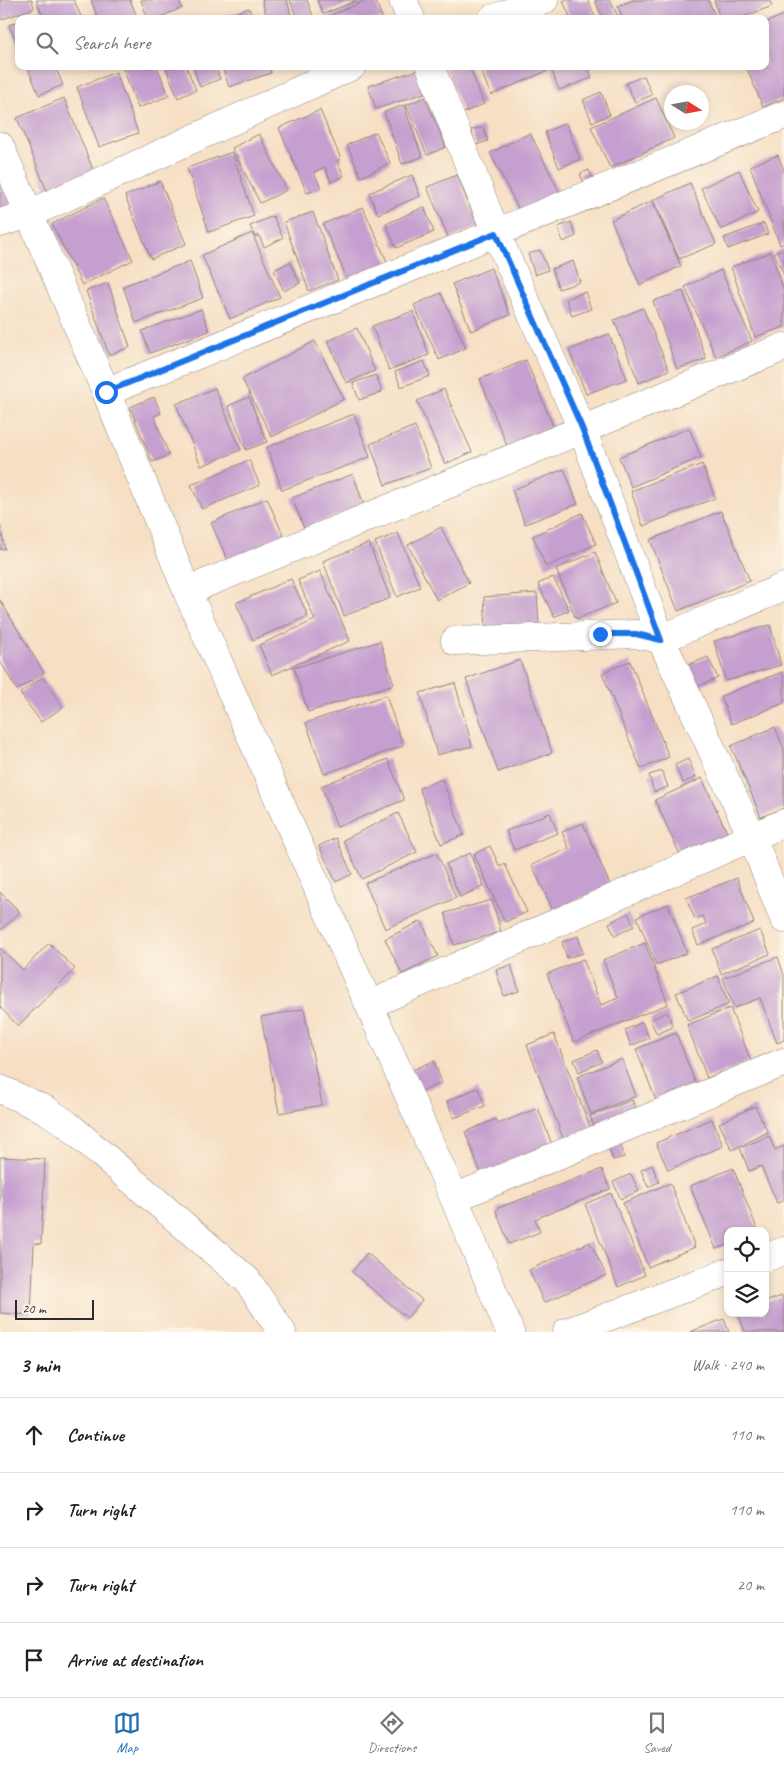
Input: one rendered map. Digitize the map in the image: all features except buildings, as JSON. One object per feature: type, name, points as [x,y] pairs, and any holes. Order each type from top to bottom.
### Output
[{"type":"street","points":[[403,0],[409,15]]},
{"type":"street","points":[[503,15],[544,0]]},
{"type":"street","points":[[0,223],[29,214],[343,70]]},
{"type":"street","points":[[432,70],[496,233],[582,428],[661,640],[752,837],[784,919]]},
{"type":"street","points":[[106,392],[784,115]]},
{"type":"street","points":[[0,146],[106,392],[187,592],[370,1005],[510,1332]]},
{"type":"street","points":[[187,592],[582,428],[784,347]]},
{"type":"street","points":[[455,642],[636,634],[661,640],[784,587]]},
{"type":"street","points":[[370,1005],[784,823]]},
{"type":"street","points":[[454,1198],[784,1062]]},
{"type":"street","points":[[0,1089],[46,1110],[67,1124],[247,1280],[282,1332]]},
{"type":"street","points":[[769,1256],[784,1250]]},
{"type":"street","points":[[567,1332],[724,1273]]},
{"type":"route","points":[[106,392],[496,233],[582,428],[661,640],[636,634],[600,634]]}]
